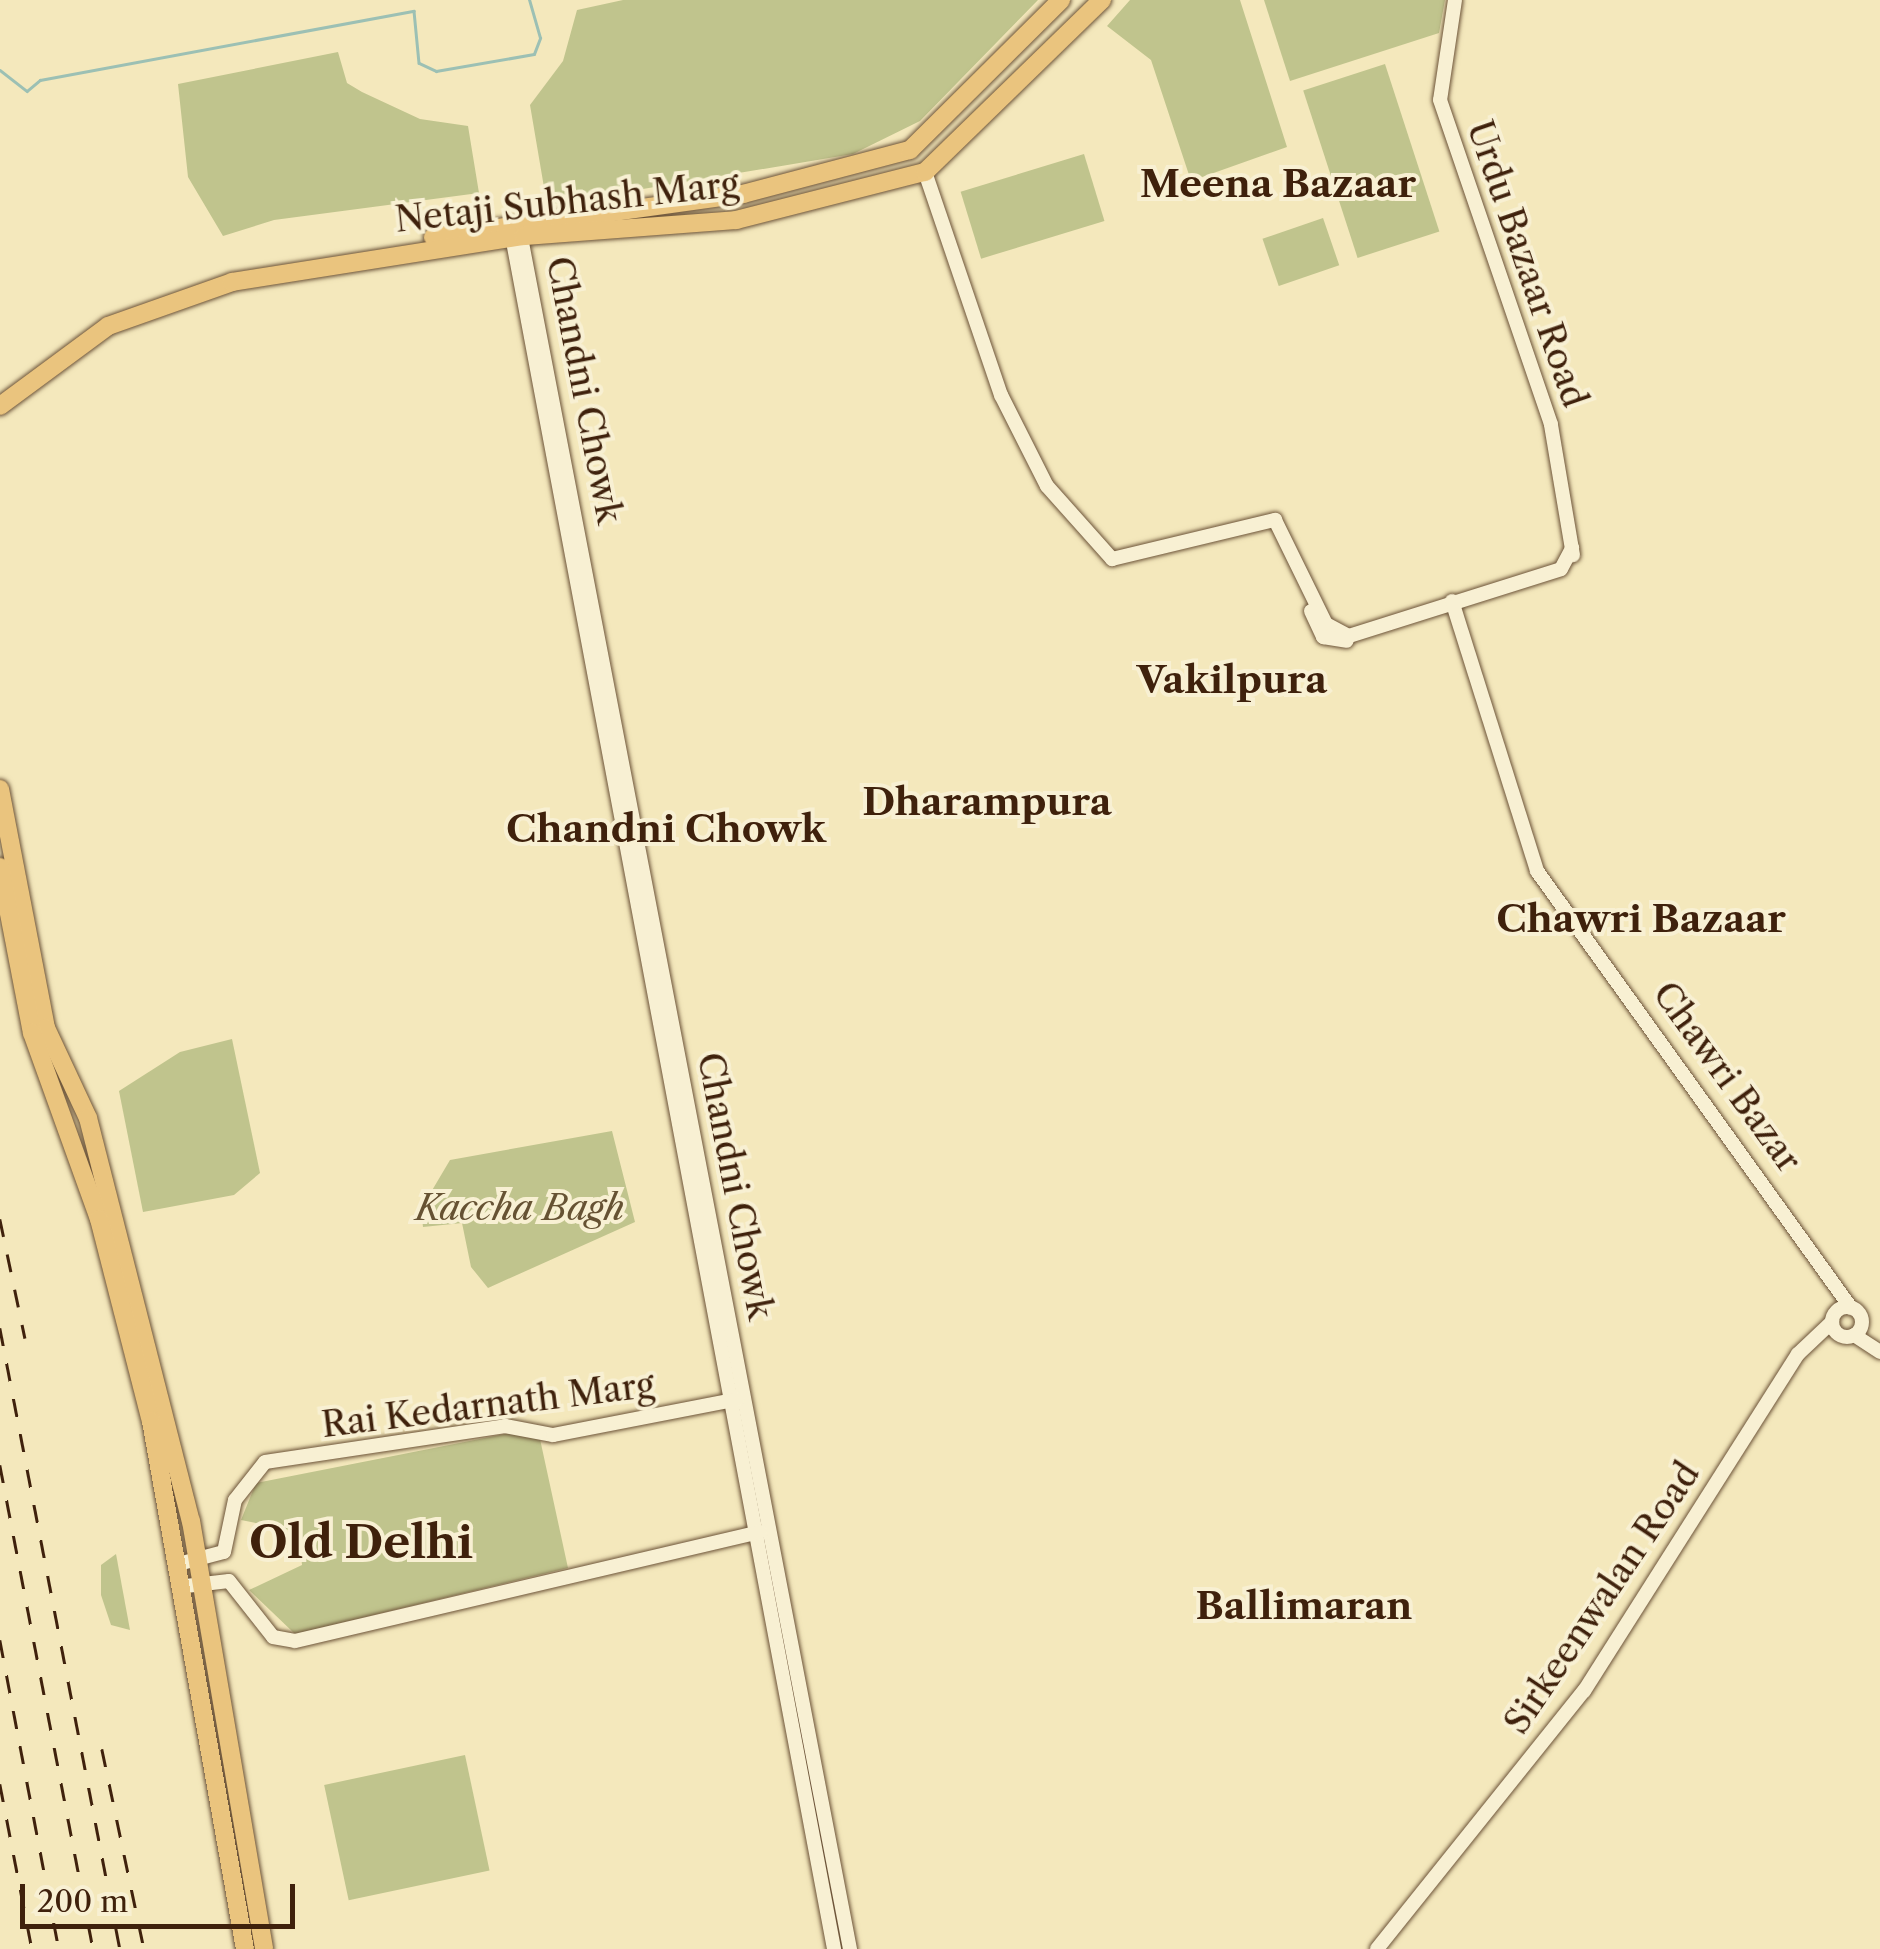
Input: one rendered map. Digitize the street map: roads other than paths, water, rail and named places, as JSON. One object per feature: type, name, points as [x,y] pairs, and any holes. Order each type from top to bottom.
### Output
[{"type":"main road","name":"Netaji Subhash Marg","points":[[0,405],[108,326],[158,302],[296,269],[743,194],[910,150],[1061,0]]},
{"type":"main road","name":"Netaji Subhash Marg","points":[[3,388],[87,329],[153,298],[516,231],[736,220],[925,172],[1102,0]]},
{"type":"main road","points":[[0,789],[46,1028],[88,1118],[190,1562],[264,1949]]},
{"type":"main road","points":[[0,867],[32,1033],[99,1219],[190,1562]]},
{"type":"main road","points":[[194,1585],[245,1949]]},
{"type":"street","name":"Urdu Bazaar Road","points":[[1454,605],[1564,575],[1572,548],[1551,425],[1440,100],[1455,0]]},
{"type":"street","points":[[925,172],[1001,395],[1047,486],[1105,555],[1268,518],[1292,548],[1318,629],[1332,642],[1454,605]]},
{"type":"street","name":"Chandni Chowk","points":[[516,231],[833,1901],[850,1949]]},
{"type":"street","name":"Chawri Bazar","points":[[1454,605],[1537,870],[1852,1308]]},
{"type":"street","points":[[1852,1308],[1862,1322],[1854,1335]]},
{"type":"street","name":"Sirkeenwalan Road","points":[[1377,1949],[1584,1691],[1798,1354],[1852,1308]]},
{"type":"street","points":[[1832,1322],[1839,1335],[1854,1335],[1880,1352]]},
{"type":"street","name":"Rai Kedarnath Marg","points":[[226,1548],[242,1484],[265,1462],[505,1426],[553,1435],[738,1399]]},
{"type":"street","points":[[190,1562],[226,1548],[232,1584],[274,1637],[295,1641],[763,1531]]},
{"type":"street","points":[[194,1585],[232,1584]]},
{"type":"street","name":"Chandni Chowk","points":[[833,1901],[834,1949]]},
{"type":"waterway","points":[[0,70],[27,91],[40,80],[414,11],[419,63],[436,71],[534,54],[540,38],[529,0]]},
{"type":"railway","points":[[0,1219],[25,1338]]},
{"type":"railway","points":[[0,1328],[120,1949]]},
{"type":"railway","points":[[0,1465],[93,1949]]},
{"type":"railway","points":[[0,1640],[59,1949]]},
{"type":"railway","points":[[102,1749],[144,1949]]},
{"type":"railway","points":[[0,1784],[32,1949]]},
{"type":"district","name":"Meena Bazaar","points":[[1278,184]]},
{"type":"district","name":"Vakilpura","points":[[1232,680]]},
{"type":"district","name":"Dharampura","points":[[987,802]]},
{"type":"district","name":"Chandni Chowk","points":[[666,829]]},
{"type":"district","name":"Chawri Bazaar","points":[[1641,919]]},
{"type":"district","name":"Old Delhi","points":[[361,1543]]},
{"type":"district","name":"Ballimaran","points":[[1304,1606]]},
{"type":"park label","name":"Kaccha Bagh","points":[[520,1208]]}]
